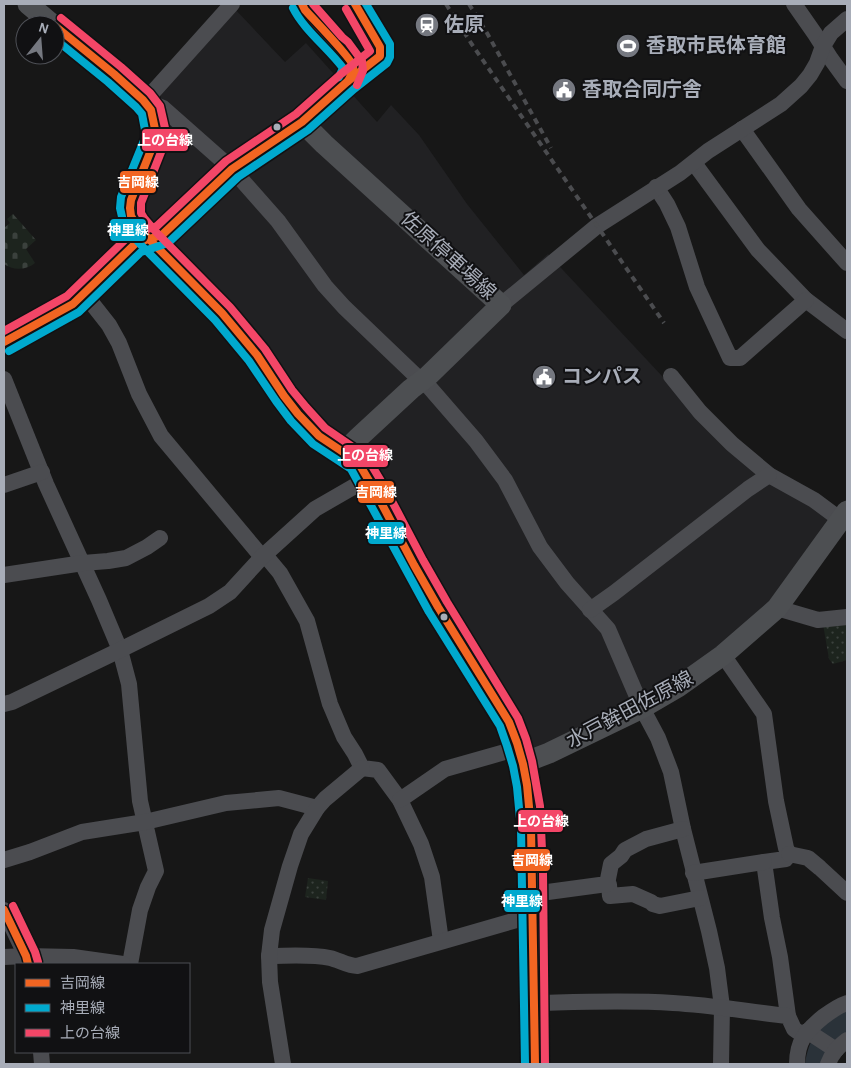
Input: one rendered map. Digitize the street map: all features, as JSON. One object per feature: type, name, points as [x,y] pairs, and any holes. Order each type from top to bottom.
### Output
[{"type":"main road","points":[[28,4],[41,15]]},
{"type":"main road","points":[[65,35],[114,74],[143,100],[150,110],[155,129],[155,140],[130,200],[131,216],[136,224],[148,240],[222,313],[257,355],[298,414],[320,436],[358,462],[438,607],[509,722],[521,756],[531,811],[535,1064]]},
{"type":"main road","name":"佐原停車場線","points":[[302,122],[501,305],[343,453]]},
{"type":"main road","name":"水戸鉾田佐原線","points":[[521,756],[549,753],[642,708],[678,687],[723,655],[777,608],[844,516]]},
{"type":"street","points":[[232,4],[153,92],[143,100],[163,108],[232,169],[278,221],[325,286],[430,388],[476,441],[505,480],[540,547],[567,583],[608,629],[642,708],[668,760],[716,968],[722,1008],[721,1064]]},
{"type":"street","points":[[302,4],[305,10],[353,65],[348,81]]},
{"type":"street","points":[[4,342],[73,304],[83,292],[136,243],[162,235],[232,169],[302,122],[348,81],[380,56],[380,47],[355,4]]},
{"type":"street","points":[[794,4],[847,81]]},
{"type":"street","points":[[501,305],[588,232],[680,173],[708,151],[781,104],[810,75],[830,33],[847,19]]},
{"type":"street","points":[[347,57],[358,64],[370,64]]},
{"type":"street","points":[[742,129],[799,209],[846,261]]},
{"type":"street","points":[[694,162],[758,250],[806,300],[847,331]]},
{"type":"street","points":[[656,188],[667,204],[678,227],[697,287],[730,358],[740,358],[806,300]]},
{"type":"street","points":[[83,292],[109,325],[119,343],[139,394],[161,436],[280,573],[307,622],[330,704],[344,737],[362,768]]},
{"type":"street","points":[[671,376],[700,412],[732,444],[768,475],[844,516]]},
{"type":"street","points":[[4,379],[42,472],[120,650],[129,684],[140,801],[156,871],[140,910],[130,963]]},
{"type":"street","points":[[4,485],[42,472]]},
{"type":"street","points":[[590,610],[768,475]]},
{"type":"street","points":[[4,704],[12,702],[120,650],[215,602],[230,592],[264,556],[315,509],[367,479]]},
{"type":"street","points":[[4,575],[126,558],[160,538]]},
{"type":"street","points":[[777,608],[818,620],[847,617]]},
{"type":"street","points":[[723,655],[764,714],[776,801],[789,854]]},
{"type":"street","points":[[400,800],[445,769],[521,756]]},
{"type":"street","points":[[283,1064],[270,982],[269,956],[272,930],[301,834],[317,808],[325,799],[362,768],[378,770],[400,800],[421,844],[432,877],[441,941]]},
{"type":"street","points":[[4,860],[82,832],[145,822],[226,803],[279,798],[317,808]]},
{"type":"street","points":[[683,829],[646,839],[625,850],[611,864],[607,884],[610,896],[633,894],[660,906],[700,898]]},
{"type":"street","points":[[693,873],[786,859],[789,854]]},
{"type":"street","points":[[789,854],[808,858],[847,893]]},
{"type":"street","points":[[764,862],[788,1016],[794,1029],[808,1034],[835,1050]]},
{"type":"street","points":[[269,956],[330,958],[357,966],[441,941],[533,904],[607,884]]},
{"type":"street","points":[[4,910],[27,960]]},
{"type":"street","points":[[4,957],[27,960],[73,957],[116,963]]},
{"type":"street","points":[[534,1003],[619,1001],[673,1003],[788,1016]]},
{"type":"street","points":[[797,1064],[799,1051],[808,1034],[832,1011],[847,1002]]},
{"type":"shaded area","points":[[234,8],[285,62],[306,43],[377,122],[391,105],[419,135],[467,204],[524,275],[548,254],[690,406],[830,516],[777,594],[723,643],[692,667],[639,700],[540,749],[530,746],[484,661],[427,568],[373,463],[339,442],[313,421],[164,244],[135,205],[163,116],[160,93]]},
{"type":"shaded area","points":[[847,1009],[847,1032],[832,1043],[822,1064],[805,1064],[810,1044],[814,1037],[824,1026]]},
{"type":"green space","points":[[13,214],[36,240],[26,249],[35,263],[24,268],[16,269],[4,264],[4,228],[10,223],[7,219]]},
{"type":"green space","points":[[847,621],[847,660],[833,664],[829,659],[823,624]]},
{"type":"green space","points":[[308,878],[328,881],[326,900],[305,897]]},
{"type":"railway","points":[[446,4],[664,323]]},
{"type":"railway","points":[[469,4],[551,148]]},
{"type":"transit line","name":"吉岡線","points":[[302,4],[305,10],[351,62],[353,70],[348,81]]},
{"type":"transit line","name":"上の台線","points":[[313,4],[348,42],[362,61],[363,71],[357,85]]},
{"type":"transit line","name":"吉岡線","points":[[4,342],[73,304],[136,243],[162,235],[232,169],[302,122],[348,81],[380,56],[380,47],[355,4]]},
{"type":"transit line","name":"神里線","points":[[9,351],[79,312],[141,252],[168,243],[238,177],[308,130],[354,89],[387,63],[390,57],[390,44],[366,4]]},
{"type":"transit line","name":"神里線","points":[[293,8],[303,24],[343,68],[339,77]]},
{"type":"transit line","name":"上の台線","points":[[4,331],[67,296],[130,235],[157,226],[226,161],[296,114],[370,51],[346,9]]},
{"type":"transit line","name":"上の台線","points":[[65,21],[121,67],[150,93],[160,106],[165,128],[165,142],[141,203],[141,213],[144,218],[230,307],[265,349],[292,390],[325,428],[366,456],[447,602],[518,718],[532,761],[540,806],[543,872],[545,1064]]},
{"type":"transit line","name":"吉岡線","points":[[65,34],[114,74],[143,100],[151,110],[155,140],[131,200],[131,216],[136,224],[222,313],[257,355],[298,414],[319,436],[358,462],[438,607],[509,722],[523,764],[531,828],[535,1064]]},
{"type":"transit line","name":"神里線","points":[[65,47],[108,82],[142,114],[145,138],[121,197],[120,208],[123,221],[128,230],[215,320],[249,361],[291,421],[313,444],[351,469],[429,612],[500,726],[513,766],[521,829],[525,1064]]},
{"type":"transit line","name":"上の台線","points":[[13,906],[38,962]]},
{"type":"transit line","name":"吉岡線","points":[[4,910],[28,963]]},
{"type":"place","name":"佐原","points":[[427,25]]},
{"type":"place","name":"香取市民体育館","points":[[628,46]]},
{"type":"place","name":"香取合同庁舎","points":[[564,90]]},
{"type":"place","name":"コンパス","points":[[544,377]]}]
